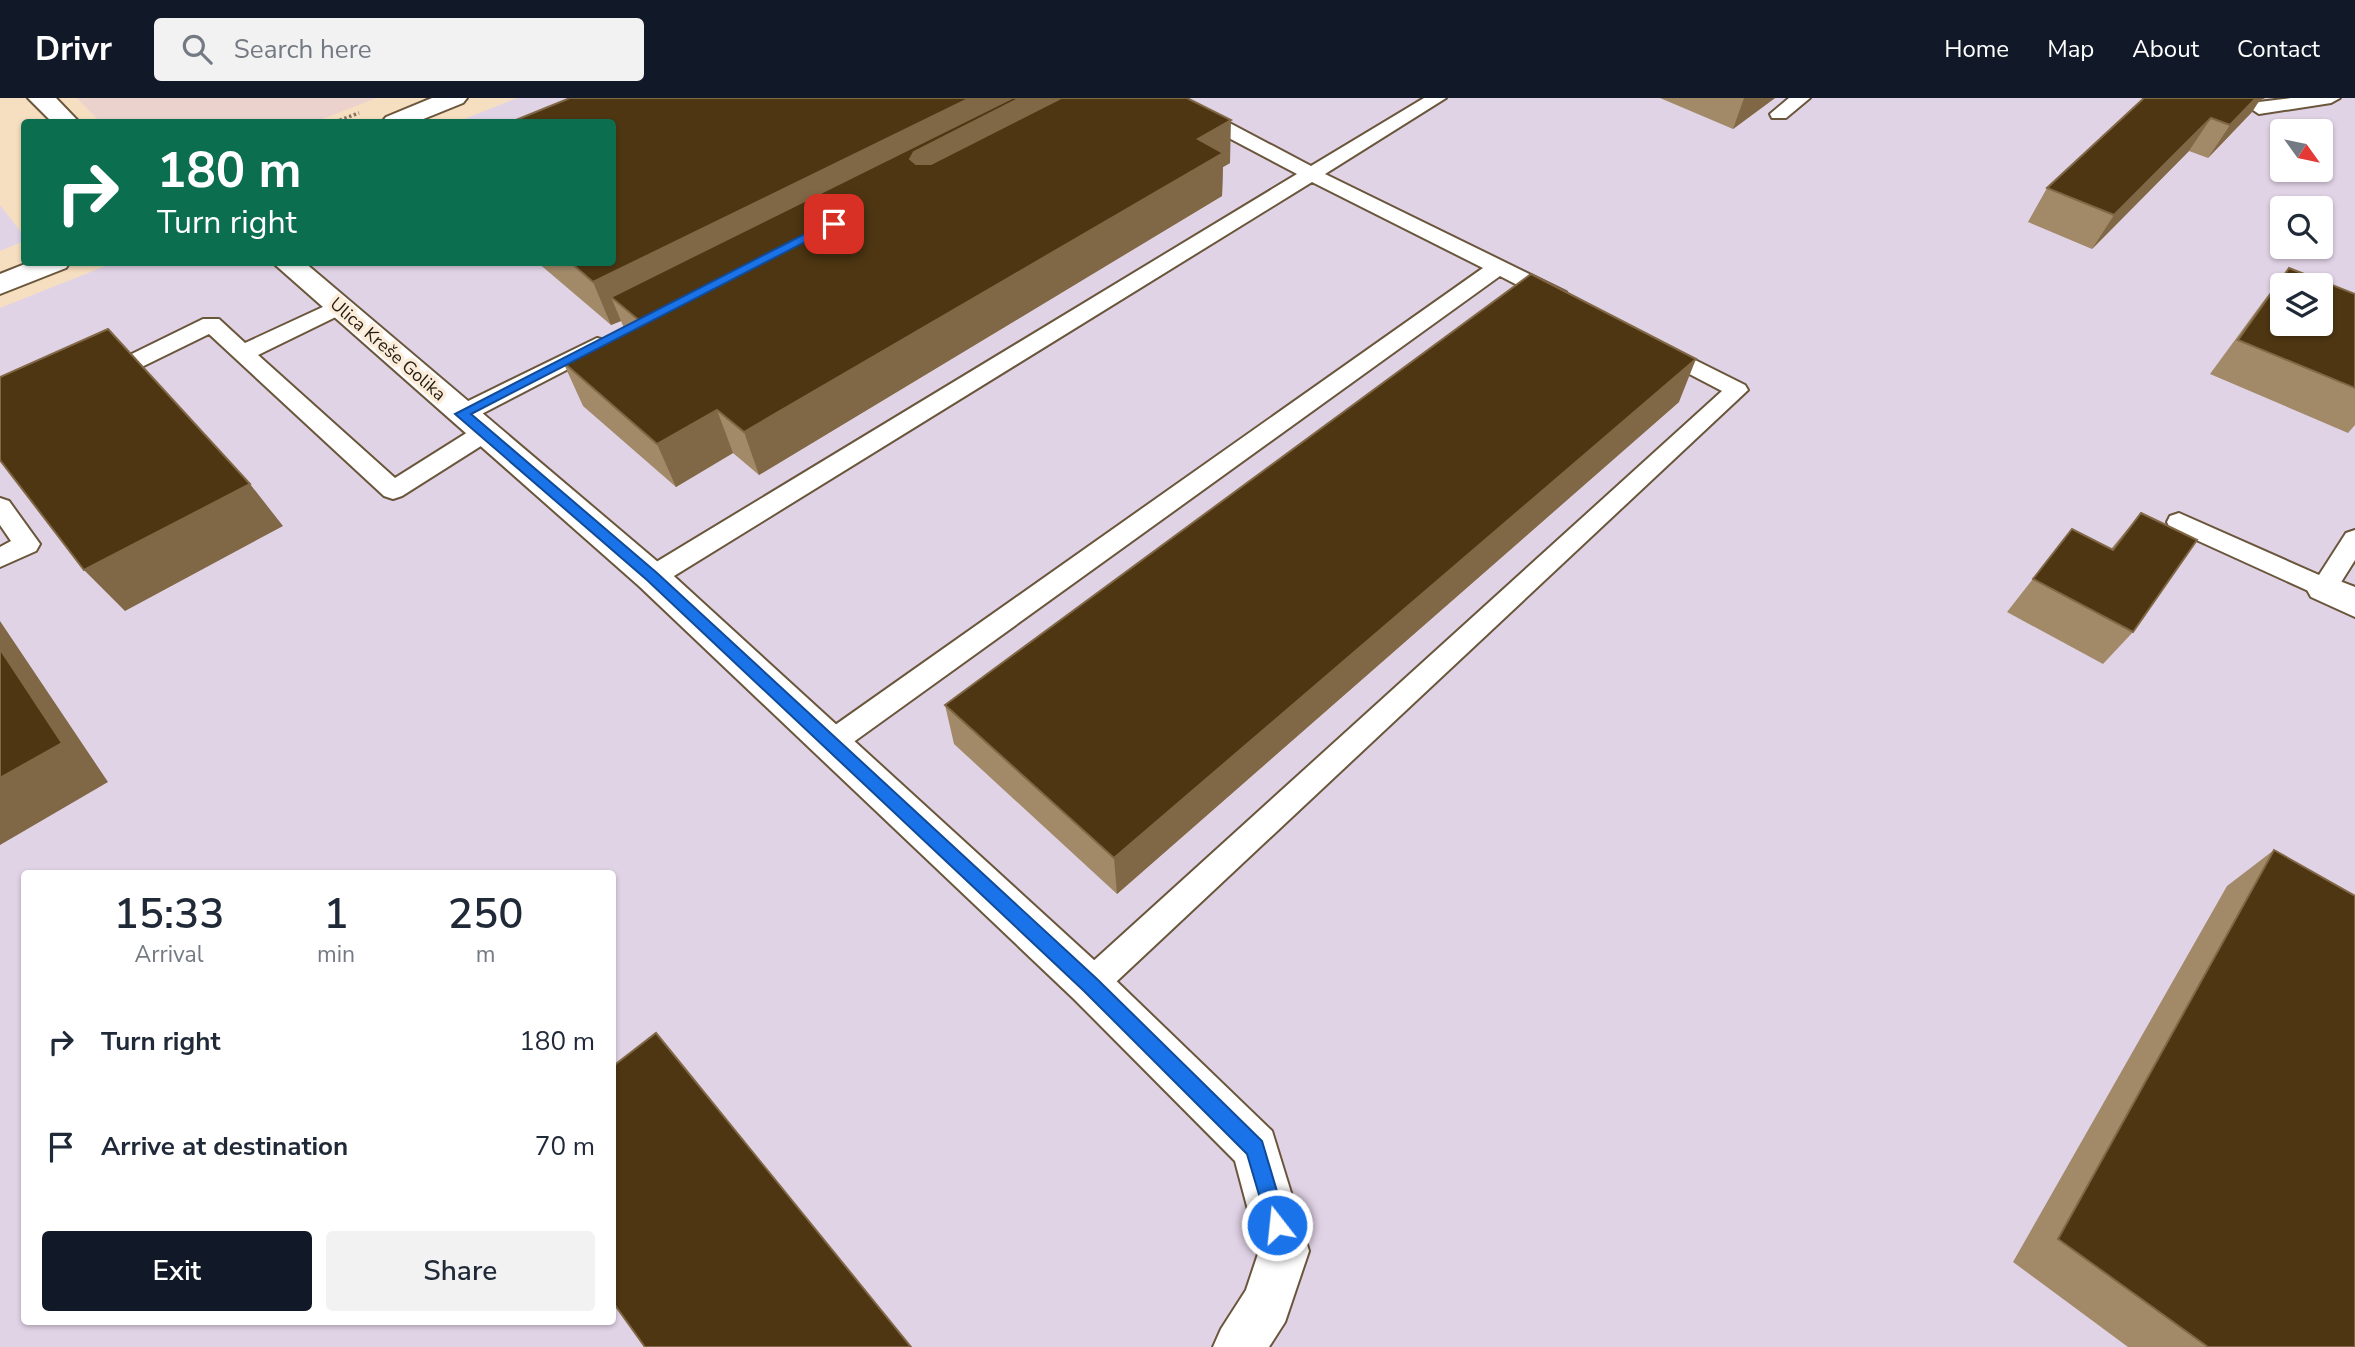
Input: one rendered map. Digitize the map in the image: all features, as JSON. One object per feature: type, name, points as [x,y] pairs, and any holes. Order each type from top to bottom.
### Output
[{"type":"street","points":[[41,98],[63,119]]},
{"type":"street","points":[[402,119],[454,98]]},
{"type":"street","points":[[0,285],[46,266]]},
{"type":"street","name":"Ulica Kreše Golika","points":[[293,266],[652,577],[1090,985],[1255,1148],[1284,1251],[1266,1304],[1239,1347]]},
{"type":"lane","points":[[652,577],[1437,98]]},
{"type":"lane","points":[[1779,114],[1801,98]]},
{"type":"lane","points":[[2259,107],[2331,98]]},
{"type":"lane","points":[[1180,105],[1311,174],[1583,310]]},
{"type":"lane","points":[[831,743],[1500,267]]},
{"type":"lane","points":[[243,354],[338,307]]},
{"type":"lane","points":[[87,384],[211,324],[393,490],[473,423],[612,337]]},
{"type":"lane","points":[[1090,985],[1737,390],[1643,341]]},
{"type":"lane","points":[[0,507],[27,544],[0,558]]},
{"type":"lane","points":[[2179,522],[2340,595],[2355,539]]},
{"type":"shaded area","points":[[77,98],[376,98],[323,119],[97,119]]},
{"type":"shaded area","points":[[517,98],[2355,98],[2355,1347],[0,1347],[0,308],[105,266],[616,266],[616,119],[464,119]]},
{"type":"shaded area","points":[[0,205],[21,232],[21,242],[0,251]]},
{"type":"building","points":[[570,98],[970,98],[593,282],[575,266],[616,266],[616,119],[518,119]]},
{"type":"building","points":[[1012,98],[1020,98],[914,152],[910,159],[916,164],[931,164],[1061,98],[1187,98],[1231,120],[1198,139],[1223,153],[744,432],[717,410],[657,444],[563,362],[641,322],[611,297]]},
{"type":"building","points":[[2144,98],[2256,98],[2230,125],[2211,118],[2114,215],[2047,188]]},
{"type":"building","points":[[2289,268],[2302,273],[2285,273]]},
{"type":"building","points":[[1531,274],[1696,359],[1114,858],[945,705]]},
{"type":"building","points":[[2333,285],[2355,294],[2355,388],[2238,340],[2270,295],[2270,336],[2333,336]]},
{"type":"building","points":[[108,329],[250,484],[84,570],[0,460],[0,377]]},
{"type":"building","points":[[2141,513],[2197,540],[2133,632],[2033,579],[2072,529],[2113,550]]},
{"type":"building","points":[[0,649],[62,743],[0,778]]},
{"type":"building","points":[[2274,850],[2355,896],[2355,1347],[2208,1347],[2058,1239]]},
{"type":"building","points":[[656,1033],[911,1347],[645,1347],[616,1307],[616,1064]]},
{"type":"route","points":[[834,224],[462,414],[652,577],[1090,985],[1255,1148],[1277,1225]]}]
